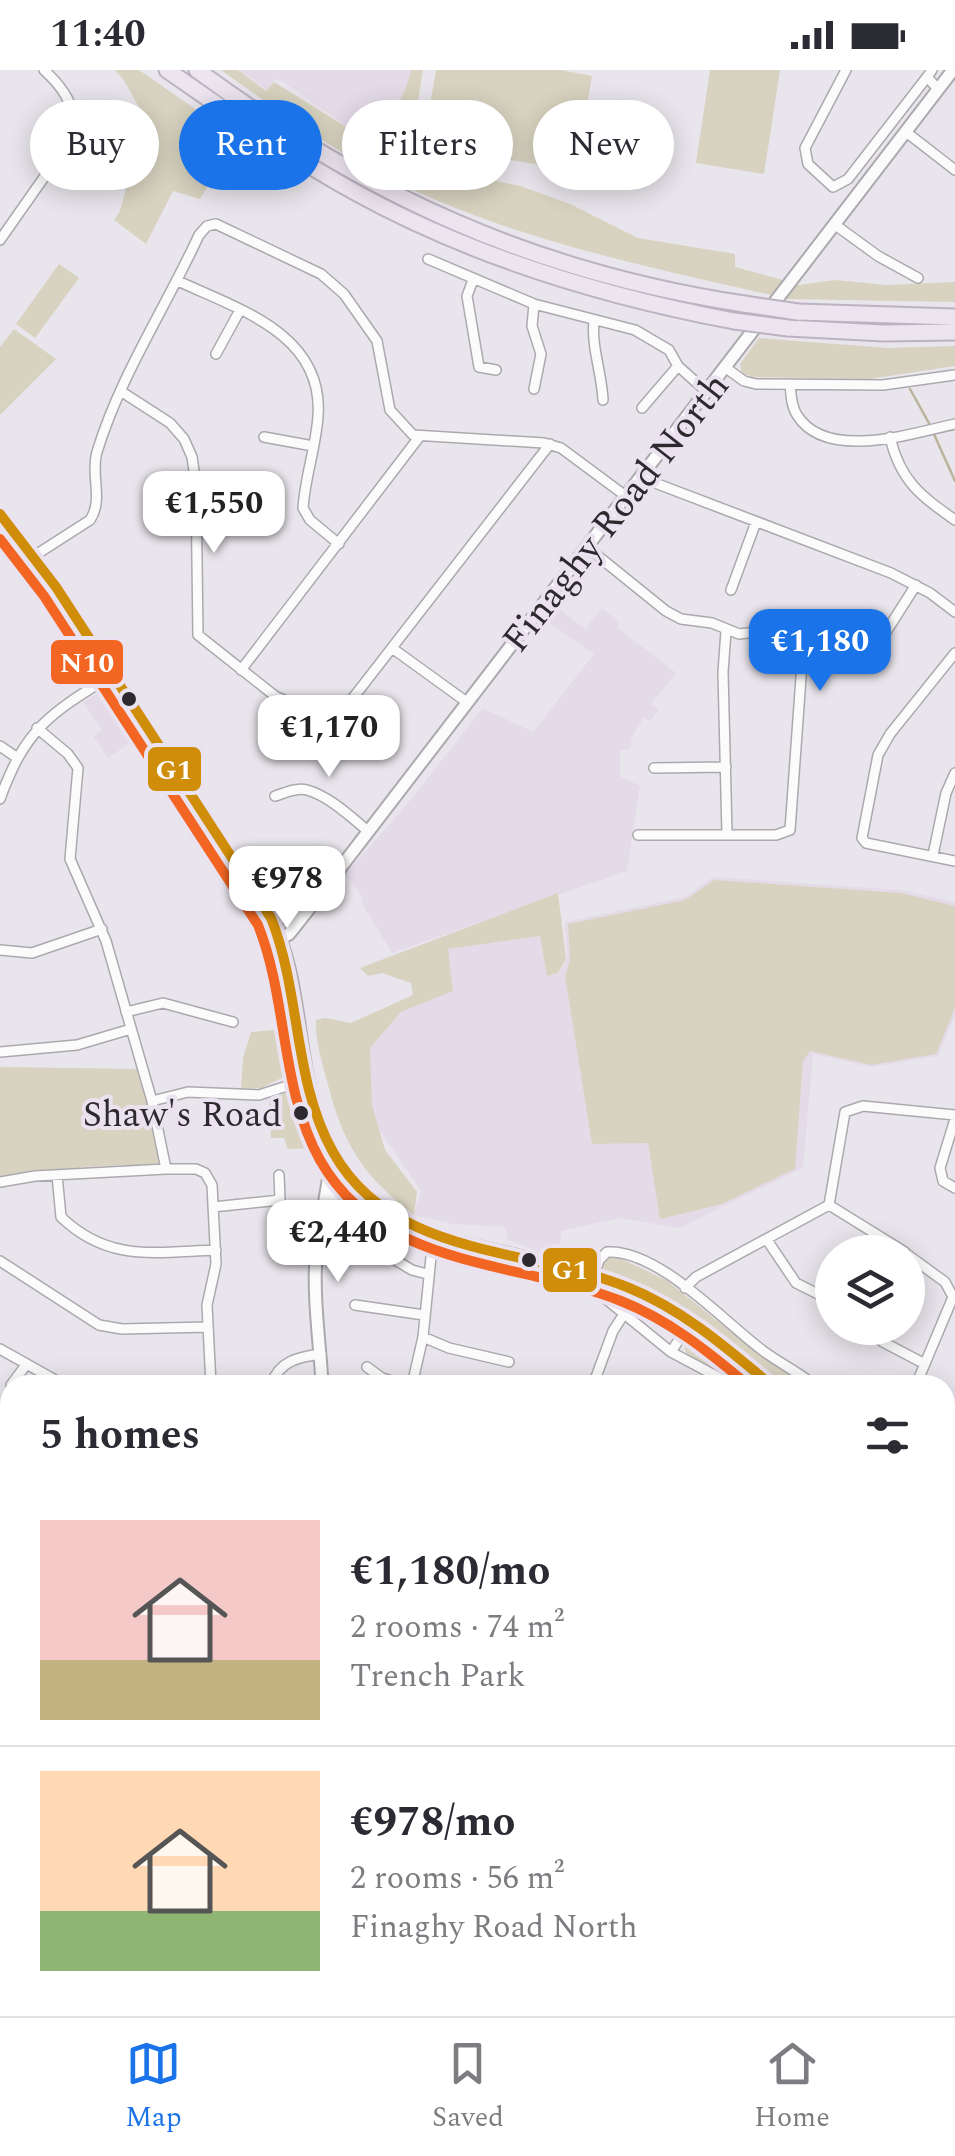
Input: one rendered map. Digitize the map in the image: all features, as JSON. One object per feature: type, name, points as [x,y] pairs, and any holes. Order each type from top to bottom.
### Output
[{"type":"highway","points":[[167,70],[316,170],[446,236],[579,286],[788,328],[955,332]]},
{"type":"highway","points":[[198,70],[372,184],[496,241],[578,268],[654,288],[798,312],[955,317]]},
{"type":"main road","points":[[0,514],[34,556],[114,674],[262,902],[296,1013],[315,1109],[333,1153],[349,1177],[393,1217],[433,1237],[594,1277],[642,1294],[691,1322],[758,1375]]},
{"type":"main road","points":[[238,867],[276,943]]},
{"type":"street","points":[[0,240],[73,131],[70,101],[44,70]]},
{"type":"street","points":[[846,70],[804,148],[808,164],[834,187],[848,179],[929,74],[938,89]]},
{"type":"street","name":"Finaghy Road North","points":[[276,943],[308,910],[952,70]]},
{"type":"street","points":[[906,132],[955,170]]},
{"type":"street","points":[[34,556],[90,520],[96,512],[94,460],[122,392],[203,229],[220,224],[322,274],[344,294],[377,340],[393,416],[408,432],[550,444],[626,497]]},
{"type":"street","points":[[834,224],[878,256],[918,278]]},
{"type":"street","points":[[428,259],[534,304],[635,330],[668,350],[678,366],[707,392]]},
{"type":"street","points":[[473,280],[467,296],[479,368],[496,370]]},
{"type":"street","points":[[178,281],[287,337],[302,353],[319,397],[302,508],[338,544]]},
{"type":"street","points":[[534,304],[532,326],[541,354],[534,389]]},
{"type":"street","points":[[216,354],[240,310]]},
{"type":"street","points":[[594,321],[603,400]]},
{"type":"street","points":[[642,408],[678,366]]},
{"type":"street","points":[[726,368],[744,381],[790,384],[883,385],[955,375]]},
{"type":"street","points":[[790,384],[794,410],[808,426],[846,442],[890,438],[955,424]]},
{"type":"street","points":[[122,392],[170,423],[184,439],[192,458],[196,485],[195,626],[204,642],[275,696],[330,721],[339,716],[550,444]]},
{"type":"street","points":[[241,670],[420,436]]},
{"type":"street","points":[[264,437],[313,446]]},
{"type":"street","points":[[890,438],[912,488],[955,520]]},
{"type":"street","points":[[642,478],[916,584],[955,612]]},
{"type":"street","points":[[731,590],[756,522]]},
{"type":"street","points":[[588,548],[666,611],[695,622],[712,622],[738,634],[792,628],[802,632],[804,642],[790,830],[776,835],[638,834]]},
{"type":"street","points":[[870,656],[916,584]]},
{"type":"street","points":[[726,631],[723,672],[727,834]]},
{"type":"street","points":[[392,648],[468,703]]},
{"type":"street","points":[[955,653],[890,734],[878,755],[862,838],[866,843],[955,860]]},
{"type":"street","points":[[0,799],[16,756],[37,728],[70,701],[114,674]]},
{"type":"street","points":[[37,728],[68,754],[78,768],[70,855],[102,929],[152,1100],[166,1168]]},
{"type":"street","points":[[0,746],[16,756]]},
{"type":"street","points":[[654,768],[726,767]]},
{"type":"street","points":[[933,855],[946,794],[955,773]]},
{"type":"street","points":[[276,796],[307,790],[368,831]]},
{"type":"street","points":[[262,902],[286,918],[308,910]]},
{"type":"street","points":[[0,950],[32,953],[102,929]]},
{"type":"street","points":[[126,1012],[163,1003],[233,1022]]},
{"type":"street","points":[[0,1052],[77,1045],[131,1029]]},
{"type":"street","points":[[152,1100],[188,1092],[259,1095],[309,1079]]},
{"type":"street","points":[[829,1205],[842,1118],[846,1112],[863,1106],[955,1117],[940,1168],[943,1181],[955,1188]]},
{"type":"street","points":[[322,1375],[316,1255],[333,1153]]},
{"type":"street","points":[[0,1182],[166,1168],[201,1170],[208,1177],[216,1250],[207,1306],[210,1375]]},
{"type":"street","points":[[57,1175],[61,1216],[112,1248],[133,1254],[216,1250]]},
{"type":"street","points":[[213,1207],[280,1200],[279,1175]]},
{"type":"street","points":[[320,1223],[337,1188],[349,1177]]},
{"type":"street","points":[[330,1201],[365,1194]]},
{"type":"street","points":[[685,1288],[696,1277],[829,1205]]},
{"type":"street","points":[[829,1205],[876,1235]]},
{"type":"street","points":[[355,1236],[412,1270],[428,1274]]},
{"type":"street","points":[[411,1375],[423,1337],[433,1237]]},
{"type":"street","points":[[767,1240],[782,1267],[796,1282],[815,1292]]},
{"type":"street","points":[[594,1277],[598,1260],[607,1252],[642,1260],[685,1288],[796,1375]]},
{"type":"street","points":[[0,1261],[99,1325],[122,1329],[208,1326]]},
{"type":"street","points":[[919,1375],[953,1297],[945,1282],[925,1268]]},
{"type":"street","points":[[606,1299],[671,1352],[708,1374]]},
{"type":"street","points":[[355,1305],[424,1315]]},
{"type":"street","points":[[598,1375],[613,1331],[624,1314]]},
{"type":"street","points":[[671,1352],[691,1322]]},
{"type":"street","points":[[423,1337],[449,1348],[509,1362]]},
{"type":"street","points":[[888,1345],[923,1364]]},
{"type":"street","points":[[0,1349],[45,1375]]},
{"type":"street","points":[[276,1375],[291,1360],[321,1354]]},
{"type":"street","points":[[18,1375],[26,1365]]},
{"type":"street","points":[[367,1368],[378,1375]]},
{"type":"shaded area","points":[[115,70],[139,70],[182,100],[179,100],[179,190],[205,190],[200,199],[173,191],[146,244],[114,220],[126,190],[159,190],[159,100],[135,100]]},
{"type":"shaded area","points":[[221,70],[238,70],[266,91],[274,82],[303,100],[264,100]]},
{"type":"shaded area","points":[[239,70],[411,70],[400,100],[342,100],[342,123],[322,109],[322,100],[309,100],[284,82],[275,79],[267,90]]},
{"type":"shaded area","points":[[411,70],[423,70],[418,100],[400,100]]},
{"type":"shaded area","points":[[436,70],[561,70],[592,76],[588,100],[533,100],[533,164],[513,160],[513,100],[431,100]]},
{"type":"shaded area","points":[[710,70],[780,70],[764,174],[696,163]]},
{"type":"shaded area","points":[[322,112],[342,124],[342,152],[322,139]]},
{"type":"shaded area","points":[[513,185],[520,186],[570,204],[638,238],[735,254],[735,267],[783,280],[771,295],[669,272],[568,246],[414,190],[513,190]]},
{"type":"shaded area","points":[[59,264],[79,278],[35,338],[16,324]]},
{"type":"shaded area","points":[[835,280],[887,285],[955,282],[955,302],[785,299],[792,286]]},
{"type":"shaded area","points":[[14,329],[56,359],[0,415],[0,347]]},
{"type":"shaded area","points":[[759,338],[888,348],[955,346],[955,366],[869,379],[752,377],[742,373],[740,364]]},
{"type":"shaded area","points":[[555,606],[585,629],[602,608],[620,623],[617,627],[676,673],[651,704],[659,710],[650,721],[644,717],[630,749],[620,750],[620,776],[640,786],[627,871],[392,953],[363,905],[361,894],[345,874],[404,808],[483,708],[533,732],[594,654],[546,621]]},
{"type":"shaded area","points":[[105,689],[140,736],[108,758],[93,736],[102,730],[83,702]]},
{"type":"shaded area","points":[[302,848],[303,864],[313,872],[307,881],[315,888],[289,914],[280,911],[261,874]]},
{"type":"shaded area","points":[[713,877],[901,890],[955,902],[955,1015],[938,1056],[871,1067],[813,1054],[803,1168],[679,1228],[620,1218],[561,1231],[560,1259],[508,1240],[505,1227],[453,1224],[414,1215],[421,1191],[374,1122],[365,1073],[368,1041],[403,1008],[453,991],[447,949],[540,936],[547,975],[559,973],[567,958],[565,922],[685,897]]},
{"type":"shaded area","points":[[714,880],[901,893],[955,906],[955,1008],[936,1054],[871,1065],[810,1051],[803,1061],[795,1169],[722,1204],[660,1219],[648,1143],[592,1144],[565,976],[570,960],[568,924],[685,900]]},
{"type":"shaded area","points":[[558,893],[566,959],[558,973],[547,976],[540,936],[448,949],[453,991],[401,1012],[370,1048],[372,1105],[385,1150],[417,1192],[414,1215],[368,1172],[348,1141],[323,1066],[316,1020],[351,1023],[413,995],[411,983],[382,973],[368,976],[360,968]]},
{"type":"shaded area","points":[[284,1029],[290,1074],[261,1088],[241,1089],[243,1058],[251,1032]]},
{"type":"shaded area","points":[[0,1067],[139,1069],[157,1131],[159,1163],[126,1168],[80,1167],[78,1171],[0,1179]]},
{"type":"shaded area","points":[[288,1092],[296,1093],[317,1148],[288,1149],[284,1138],[271,1138],[269,1101]]},
{"type":"shaded area","points":[[615,1256],[666,1280],[792,1375],[771,1375],[678,1306],[605,1271],[603,1260]]},
{"type":"shaded area","points":[[698,1339],[743,1375],[725,1375],[687,1356],[683,1342]]},
{"type":"waterway","points":[[910,389],[930,425]]},
{"type":"waterway","points":[[933,432],[955,481]]},
{"type":"transit line","name":"G1","points":[[0,514],[56,587],[271,918],[288,976],[304,1067],[320,1125],[333,1152],[358,1187],[390,1212],[426,1231],[588,1274],[647,1296],[703,1330],[759,1375]]},
{"type":"transit line","name":"N10","points":[[0,539],[44,596],[258,925],[275,983],[291,1074],[307,1132],[320,1160],[346,1196],[379,1223],[415,1242],[581,1288],[639,1309],[688,1338],[736,1375]]},
{"type":"place","name":"Shaw's Road","points":[[301,1113]]}]
